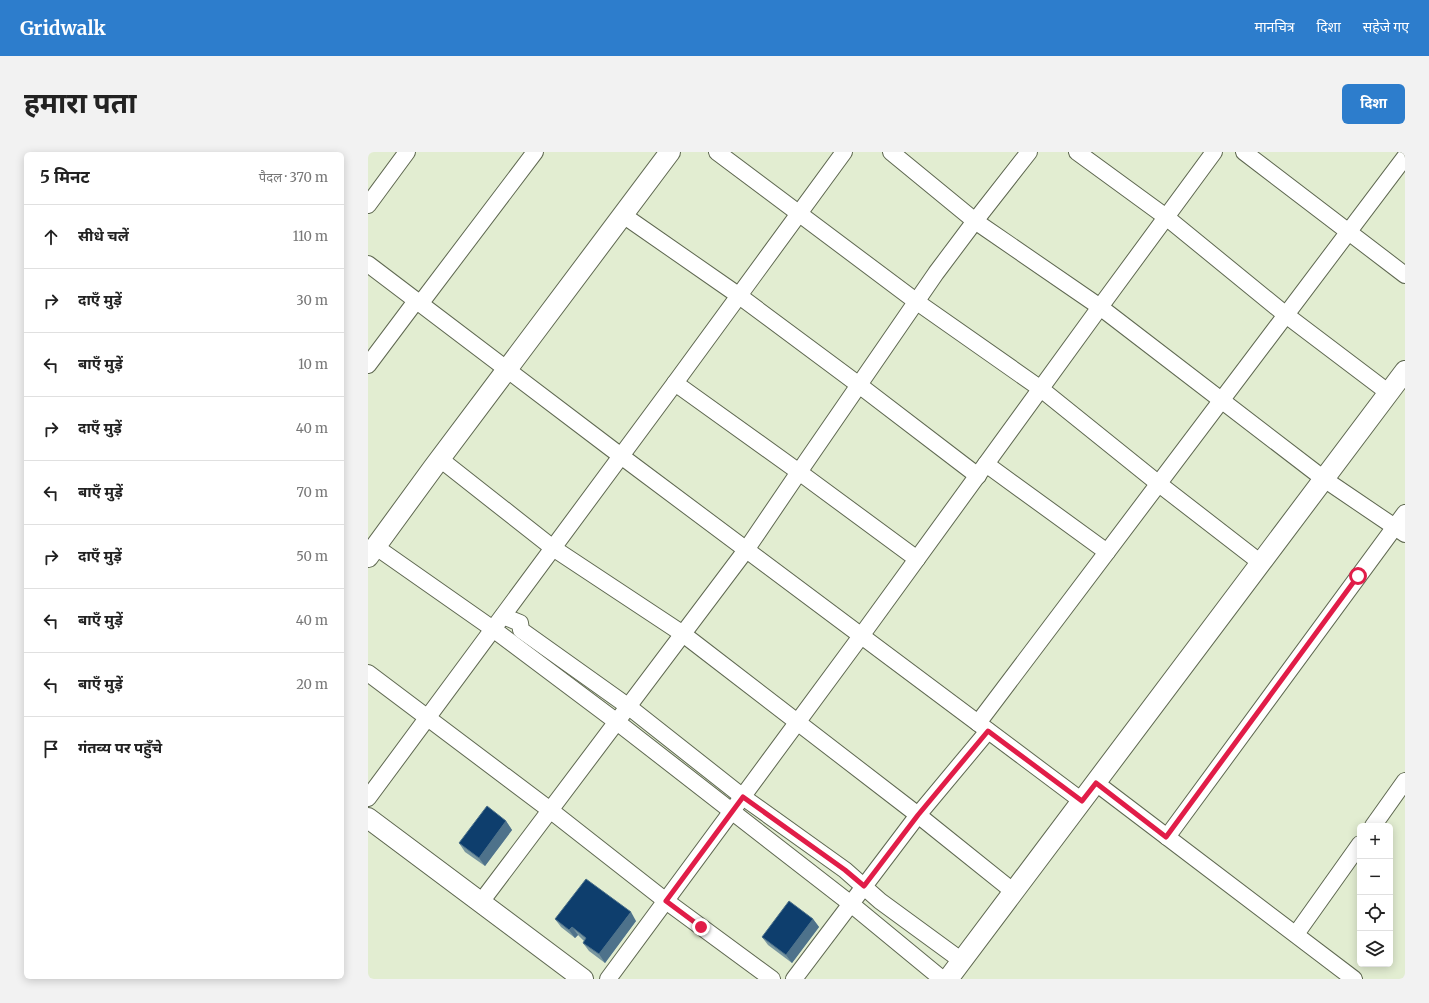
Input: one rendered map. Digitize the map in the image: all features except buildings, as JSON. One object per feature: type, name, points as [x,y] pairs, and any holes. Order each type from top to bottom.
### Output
[{"type":"street","points":[[368,205],[407,152]]},
{"type":"street","points":[[368,365],[506,193],[535,152]]},
{"type":"street","points":[[670,152],[506,370],[372,552],[493,629],[732,811],[851,904],[942,979]]},
{"type":"street","points":[[717,152],[917,302],[1041,389],[1159,484],[1261,563]]},
{"type":"street","points":[[368,798],[676,383],[738,295],[844,152]]},
{"type":"street","points":[[891,152],[975,221],[1100,308],[1324,479],[1400,530]]},
{"type":"street","points":[[481,902],[746,550],[917,302],[975,221],[1029,152]]},
{"type":"street","points":[[1077,152],[1166,217],[1286,315],[1389,393]]},
{"type":"street","points":[[608,979],[862,636],[1214,152]]},
{"type":"street","points":[[1244,152],[1405,275]]},
{"type":"street","points":[[794,979],[983,727],[1107,552],[1405,157]]},
{"type":"street","points":[[623,215],[738,295],[859,385],[982,470],[1107,552]]},
{"type":"street","points":[[368,264],[506,370],[1082,801]]},
{"type":"street","points":[[948,979],[1405,371]]},
{"type":"street","points":[[676,383],[917,559]]},
{"type":"street","points":[[440,459],[553,548],[683,634],[918,815],[1014,892]]},
{"type":"street","points":[[1166,837],[1400,530],[1405,512]]},
{"type":"street","points":[[503,616],[520,624],[521,630],[628,707],[743,797],[845,870],[892,909],[962,961]]},
{"type":"street","points":[[368,673],[550,810],[666,901],[772,979]]},
{"type":"street","points":[[1375,823],[1405,781]]},
{"type":"street","points":[[1096,783],[1354,979]]},
{"type":"street","points":[[368,818],[583,979]]},
{"type":"street","points":[[1296,934],[1357,848]]},
{"type":"route","points":[[701,927],[666,901],[743,797],[845,870],[864,886],[918,815],[988,731],[1082,801],[1096,783],[1166,837],[1358,576]]}]
